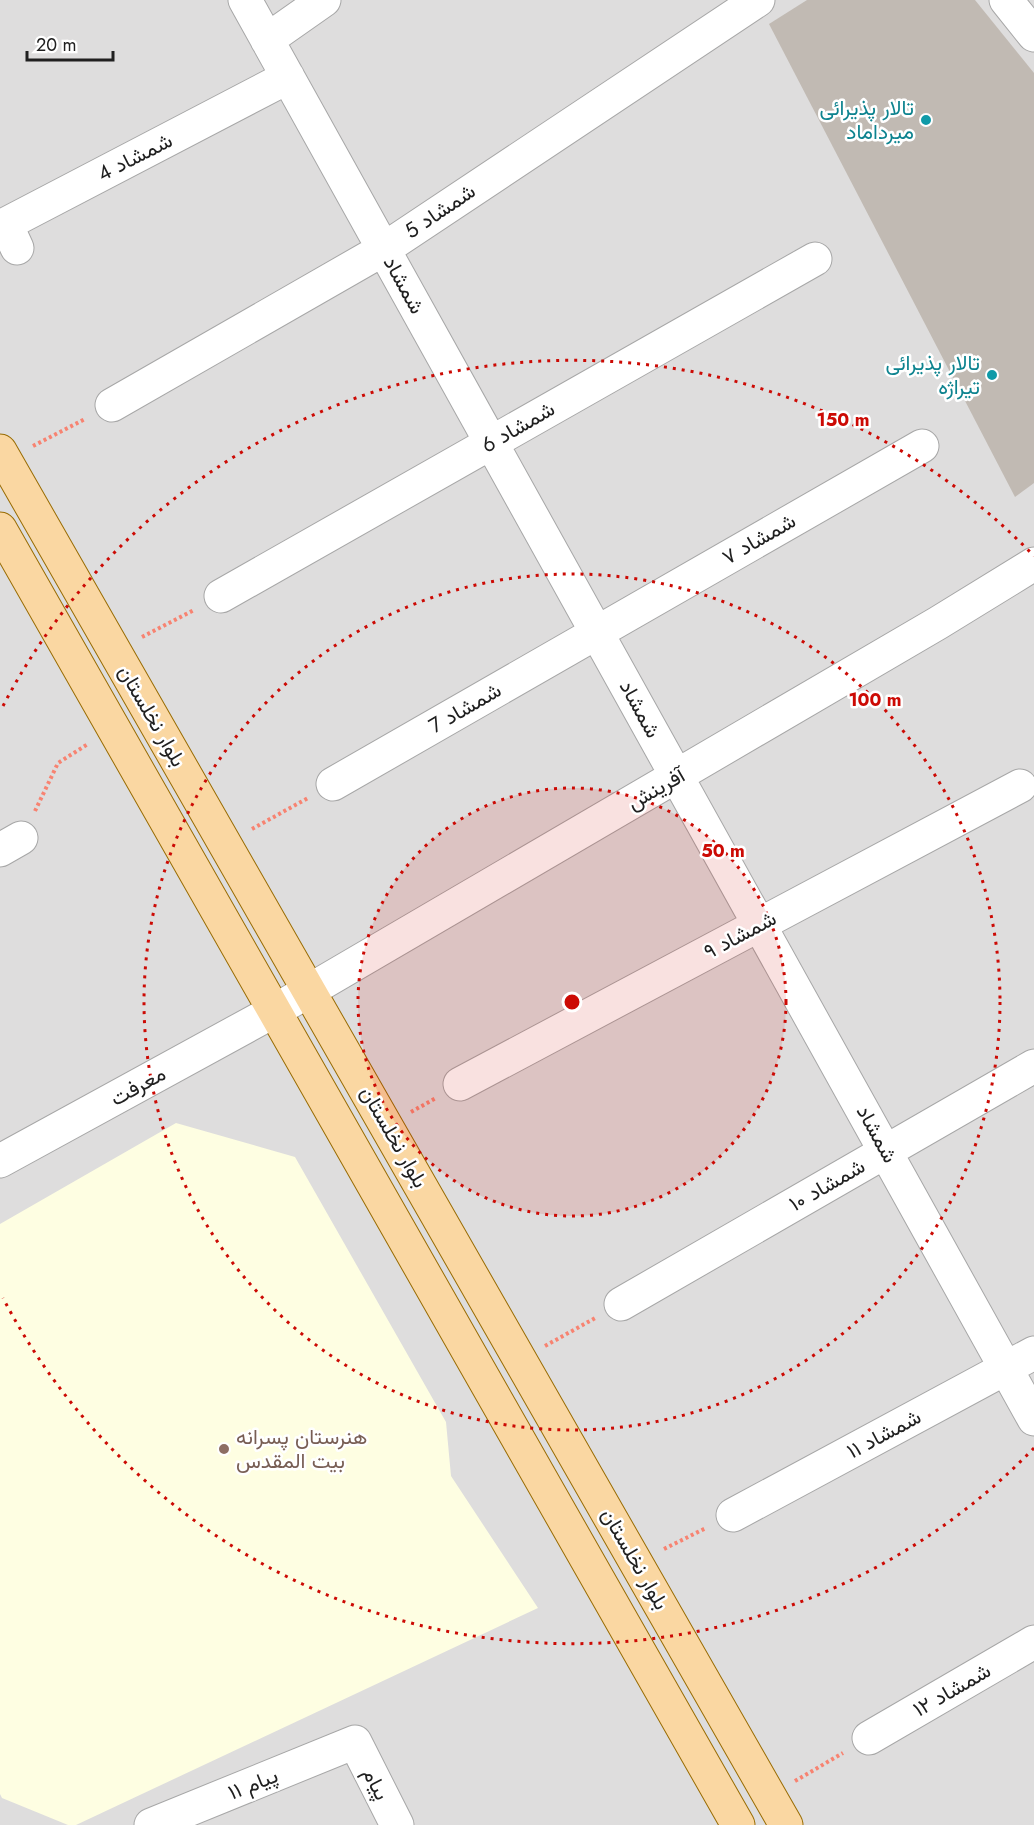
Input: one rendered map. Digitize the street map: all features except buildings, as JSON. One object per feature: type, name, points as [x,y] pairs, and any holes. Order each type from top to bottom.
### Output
[{"type":"main road","name":"بلوار نخلستان","points":[[15,449],[115,651],[786,1825]]},
{"type":"main road","name":"بلوار نخلستان","points":[[0,528],[738,1825]]},
{"type":"street","name":"شمشاد","points":[[245,0],[886,1151],[1020,1361],[1034,1419]]},
{"type":"street","points":[[267,40],[324,0]]},
{"type":"street","name":"شمشاد 5","points":[[112,405],[384,249],[758,0]]},
{"type":"street","points":[[1006,0],[1034,35]]},
{"type":"street","name":"شمشاد 4","points":[[17,248],[6,224],[288,77]]},
{"type":"street","name":"شمشاد 6","points":[[221,596],[815,259]]},
{"type":"street","name":"شمشاد ۷","points":[[597,632],[922,446]]},
{"type":"street","name":"آفرینش","points":[[276,1010],[938,623],[1034,564]]},
{"type":"street","name":"شمشاد 7","points":[[333,784],[597,632]]},
{"type":"street","name":"شمشاد ۹","points":[[460,1084],[1020,786]]},
{"type":"street","name":"معرفت","points":[[0,1161],[276,1010]]},
{"type":"street","name":"شمشاد ۱۰","points":[[621,1304],[1034,1066]]},
{"type":"street","name":"شمشاد ۱۱","points":[[733,1515],[1020,1361]]},
{"type":"street","name":"شمشاد ۱۲","points":[[869,1738],[1034,1642]]},
{"type":"street","name":"پیام ۱۱","points":[[151,1825],[356,1742]]},
{"type":"street","name":"پیام","points":[[356,1742],[397,1825]]},
{"type":"path","points":[[15,449],[112,405]]},
{"type":"path","points":[[115,651],[221,596]]},
{"type":"path","points":[[11,844],[58,763],[114,728]]},
{"type":"path","points":[[226,844],[333,784]]},
{"type":"path","points":[[387,1125],[460,1084]]},
{"type":"path","points":[[521,1359],[621,1304]]},
{"type":"path","points":[[637,1562],[733,1515]]},
{"type":"path","points":[[770,1796],[869,1738]]},
{"type":"shaded area","points":[[0,0],[1034,0],[1034,1825],[0,1825]]},
{"type":"shaded area","name":"هنرستان پسرانه بیت المقدس","points":[[176,1123],[295,1157],[446,1422],[451,1476],[538,1608],[76,1825],[68,1825],[2,1798],[0,1794],[0,1224]]},
{"type":"place","name":"تالار پذیرائی میرداماد","points":[[926,120]]},
{"type":"place","name":"تالار پذیرائی تیراژه","points":[[992,375]]},
{"type":"place","name":"هنرستان پسرانه بیت المقدس","points":[[224,1449]]}]
